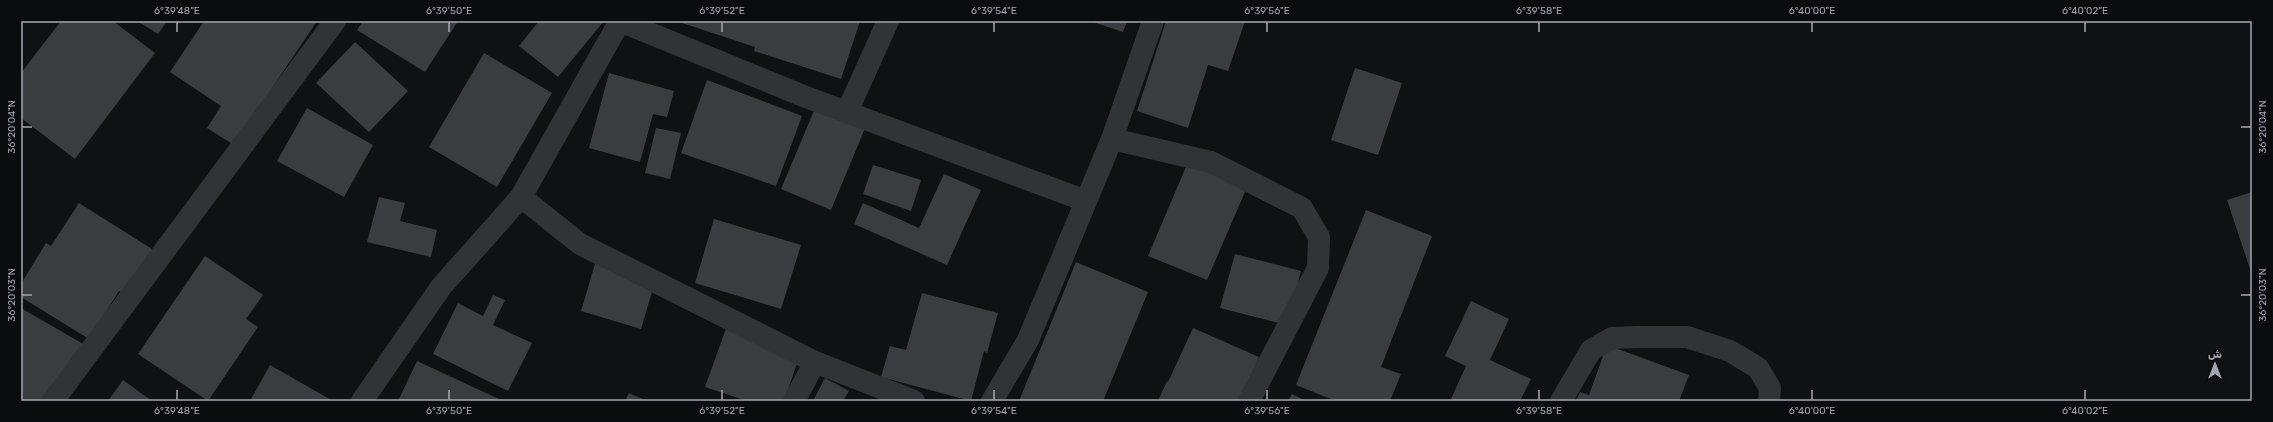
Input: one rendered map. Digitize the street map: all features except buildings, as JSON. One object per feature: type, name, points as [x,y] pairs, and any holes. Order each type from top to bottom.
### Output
[{"type":"street","points":[[53,401],[335,21]]},
{"type":"street","points":[[362,401],[441,287],[521,197],[620,21],[847,112],[1086,201]]},
{"type":"street","points":[[847,112],[888,21]]},
{"type":"street","points":[[992,401],[1028,340],[1112,139],[1153,21]]},
{"type":"street","points":[[1112,139],[1211,162],[1302,208],[1319,237],[1318,268],[1249,401]]},
{"type":"street","points":[[521,197],[580,244],[815,362],[914,401]]},
{"type":"street","points":[[1561,401],[1591,350],[1612,338],[1637,337],[1687,337],[1730,351],[1758,368],[1770,388],[1769,401]]},
{"type":"street","points":[[794,401],[815,362]]}]
